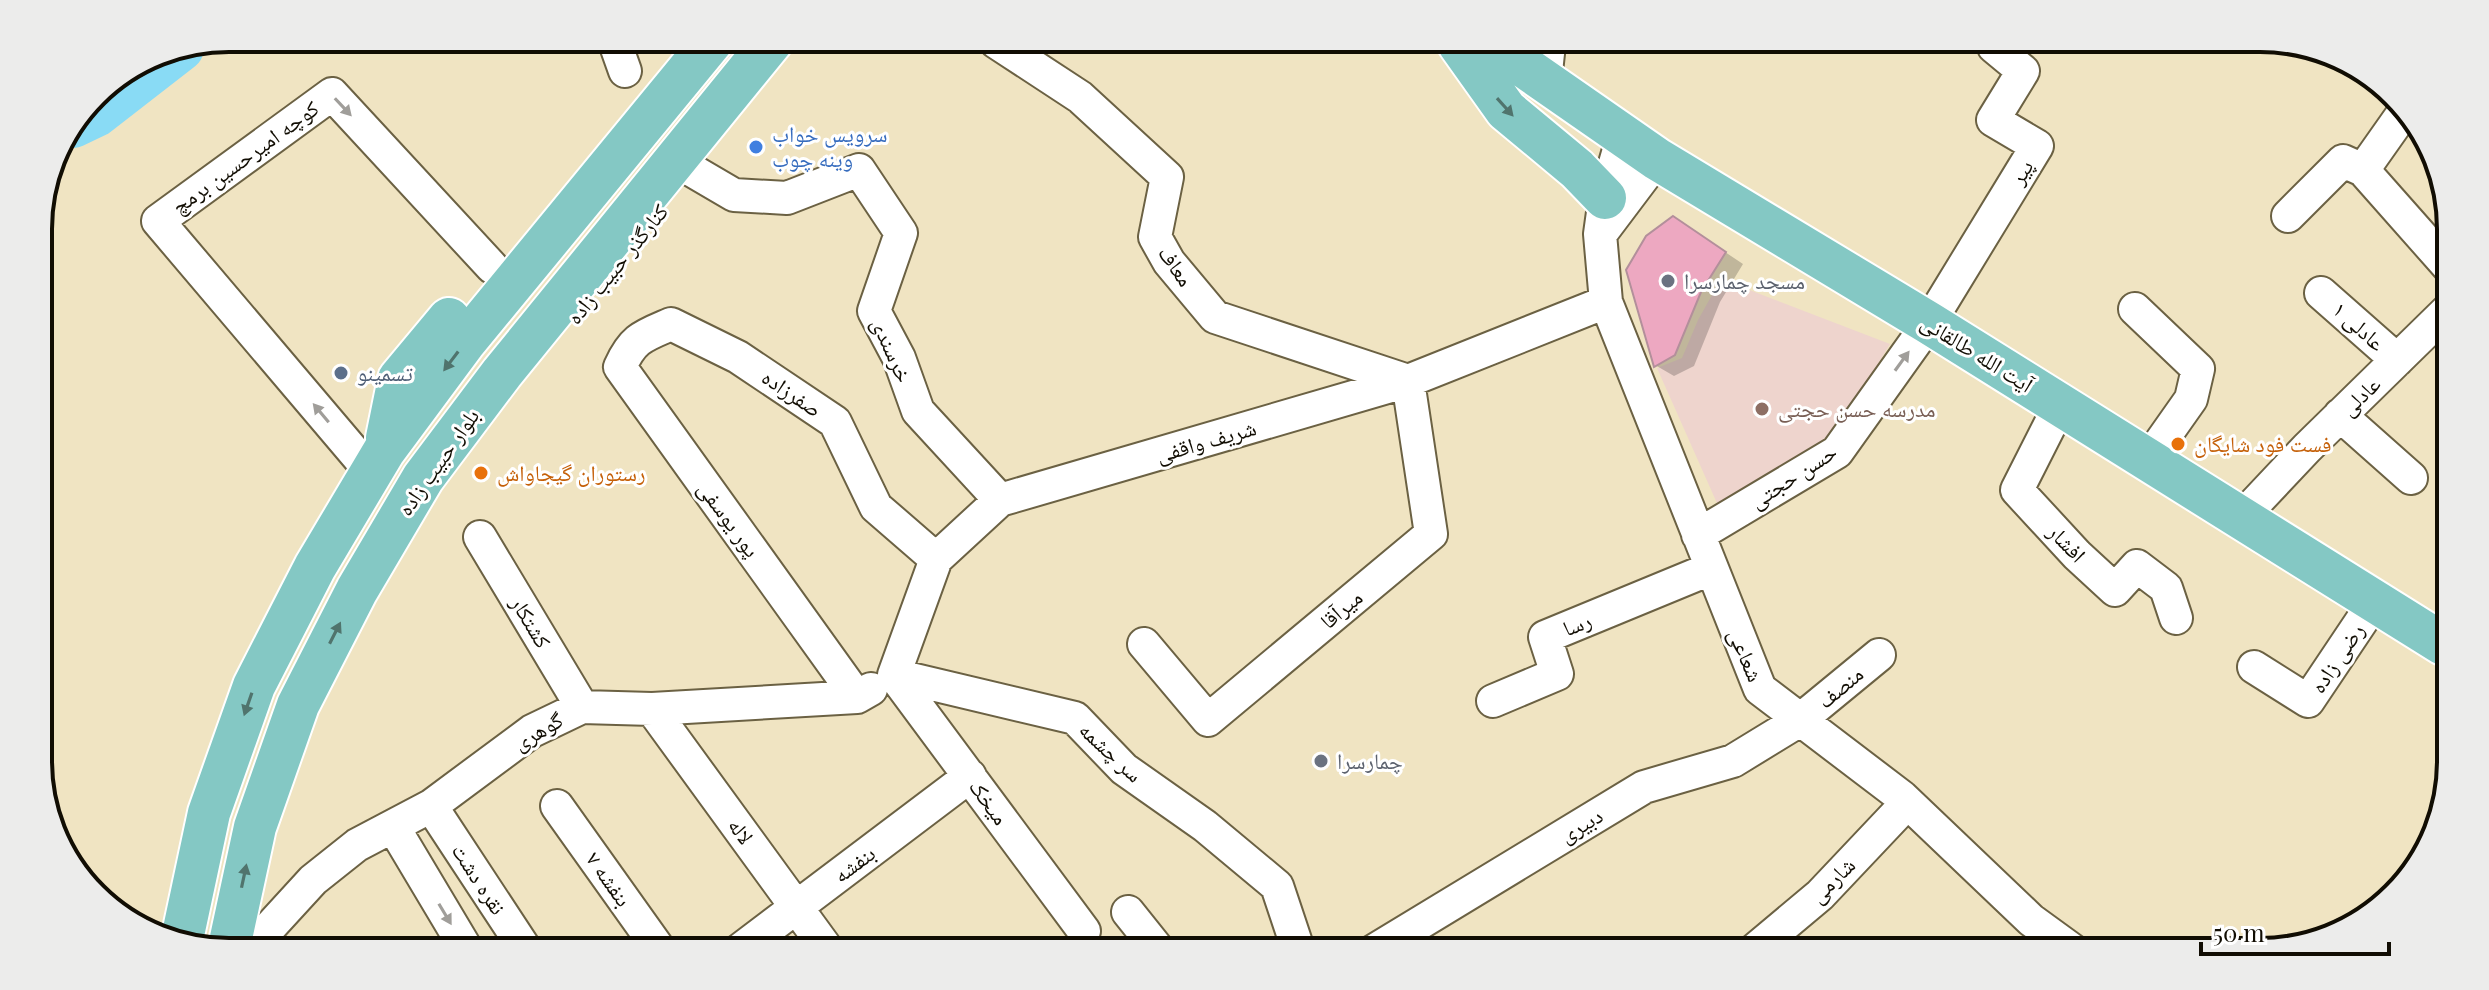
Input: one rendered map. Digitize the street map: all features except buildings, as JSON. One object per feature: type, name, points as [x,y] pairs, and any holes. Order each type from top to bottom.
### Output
[{"type":"main road","points":[[377,462],[399,379],[668,52]]},
{"type":"main road","points":[[184,932],[209,813],[254,686],[315,567],[377,462],[464,343],[703,52]]},
{"type":"main road","name":"بلوار حبیب زاده","points":[[231,938],[255,827],[298,705],[357,590],[423,478],[502,373],[763,52]]},
{"type":"main road","name":"کنارگذر حبیب زاده","points":[[423,478],[522,381],[791,52]]},
{"type":"main road","points":[[1465,52],[1506,110],[1577,169],[1603,216]]},
{"type":"main road","name":"آیت الله طالقانی","points":[[1518,55],[1657,159],[1929,323],[2437,640]]},
{"type":"street","points":[[618,52],[625,71]]},
{"type":"street","name":"معاف","points":[[1011,52],[1080,97],[1167,177],[1155,237],[1169,262],[1215,317],[1408,381]]},
{"type":"street","name":"پیر","points":[[1929,323],[2037,146],[1993,120],[2023,71],[2000,52]]},
{"type":"street","name":"کوچه امیرحسین برمچ","points":[[377,462],[158,221],[332,94],[492,267]]},
{"type":"street","points":[[2363,170],[2399,119]]},
{"type":"street","points":[[1603,216],[1623,136]]},
{"type":"street","points":[[1603,216],[1657,159]]},
{"type":"street","points":[[2288,216],[2343,161],[2363,170],[2437,254]]},
{"type":"street","name":"خرسندی","points":[[693,171],[734,195],[787,198],[859,170],[901,233],[874,311],[899,358],[918,411],[1000,500]]},
{"type":"street","name":"شعاعی","points":[[1603,216],[1606,302],[1760,689],[1907,803],[2031,920],[2056,938]]},
{"type":"street","name":"عادلی ۱","points":[[2321,293],[2397,360]]},
{"type":"street","name":"شریف واقفی","points":[[894,675],[936,559],[1000,500],[1408,381],[1606,302]]},
{"type":"street","points":[[2135,309],[2198,369],[2191,399],[2148,460]]},
{"type":"street","name":"حسن حجتی","points":[[1698,535],[1837,452],[1929,323]]},
{"type":"street","name":"صفرزاده","points":[[636,338],[671,324],[738,357],[835,422],[876,507],[936,559]]},
{"type":"street","name":"عادلی","points":[[2241,518],[2340,415],[2437,326]]},
{"type":"street","name":"پور یوسفی","points":[[636,338],[620,367],[857,697]]},
{"type":"street","name":"میرآقا","points":[[1144,644],[1208,720],[1431,534],[1408,381]]},
{"type":"street","name":"افشار","points":[[2060,405],[2017,490],[2077,555],[2115,590],[2137,566],[2166,588],[2176,618]]},
{"type":"street","points":[[2340,415],[2411,478]]},
{"type":"street","name":"کشتکار","points":[[480,537],[582,707]]},
{"type":"street","name":"رسا","points":[[1493,701],[1557,674],[1545,637],[1710,569]]},
{"type":"street","name":"رضی زاده","points":[[2254,667],[2308,701],[2375,601]]},
{"type":"street","name":"منصف","points":[[1800,720],[1879,655]]},
{"type":"street","name":"گوهری","points":[[260,938],[313,880],[357,845],[431,806],[532,731],[582,707],[652,709],[857,697],[894,675]]},
{"type":"street","name":"میخک","points":[[894,675],[1084,931]]},
{"type":"street","name":"سر چشمه","points":[[894,675],[1075,718],[1124,769],[1205,826],[1277,886],[1294,938]]},
{"type":"street","name":"لاله","points":[[652,709],[819,938]]},
{"type":"street","name":"دبیری","points":[[1395,938],[1644,787],[1733,761],[1800,720]]},
{"type":"street","name":"بنفشه","points":[[756,938],[970,776]]},
{"type":"street","name":"شارمی","points":[[1769,938],[1820,895],[1907,803]]},
{"type":"street","name":"نقره دشت","points":[[431,806],[518,938]]},
{"type":"street","name":"بنفشه ۷","points":[[557,806],[651,938]]},
{"type":"street","name":"نقره دشت","points":[[394,828],[460,938]]},
{"type":"street","points":[[417,867],[427,847],[441,841],[456,844]]},
{"type":"street","points":[[1128,912],[1149,938]]},
{"type":"shaded area","name":"مدرسه حسن حجتی","points":[[1721,279],[1890,344],[1826,449],[1720,510],[1657,368],[1682,358],[1698,320]]},
{"type":"waterway","points":[[94,115],[155,69]]},
{"type":"place","name":"سرویس خواب وینه چوب","points":[[756,147]]},
{"type":"place","name":"مسجد چمارسرا","points":[[1668,281]]},
{"type":"place","name":"تسمینو","points":[[341,373]]},
{"type":"place","name":"مدرسه حسن حجتی","points":[[1762,409]]},
{"type":"place","name":"فست فود شایگان","points":[[2178,444]]},
{"type":"place","name":"رستوران گیجاواش","points":[[481,473]]},
{"type":"place","name":"چمارسرا","points":[[1321,761]]}]
